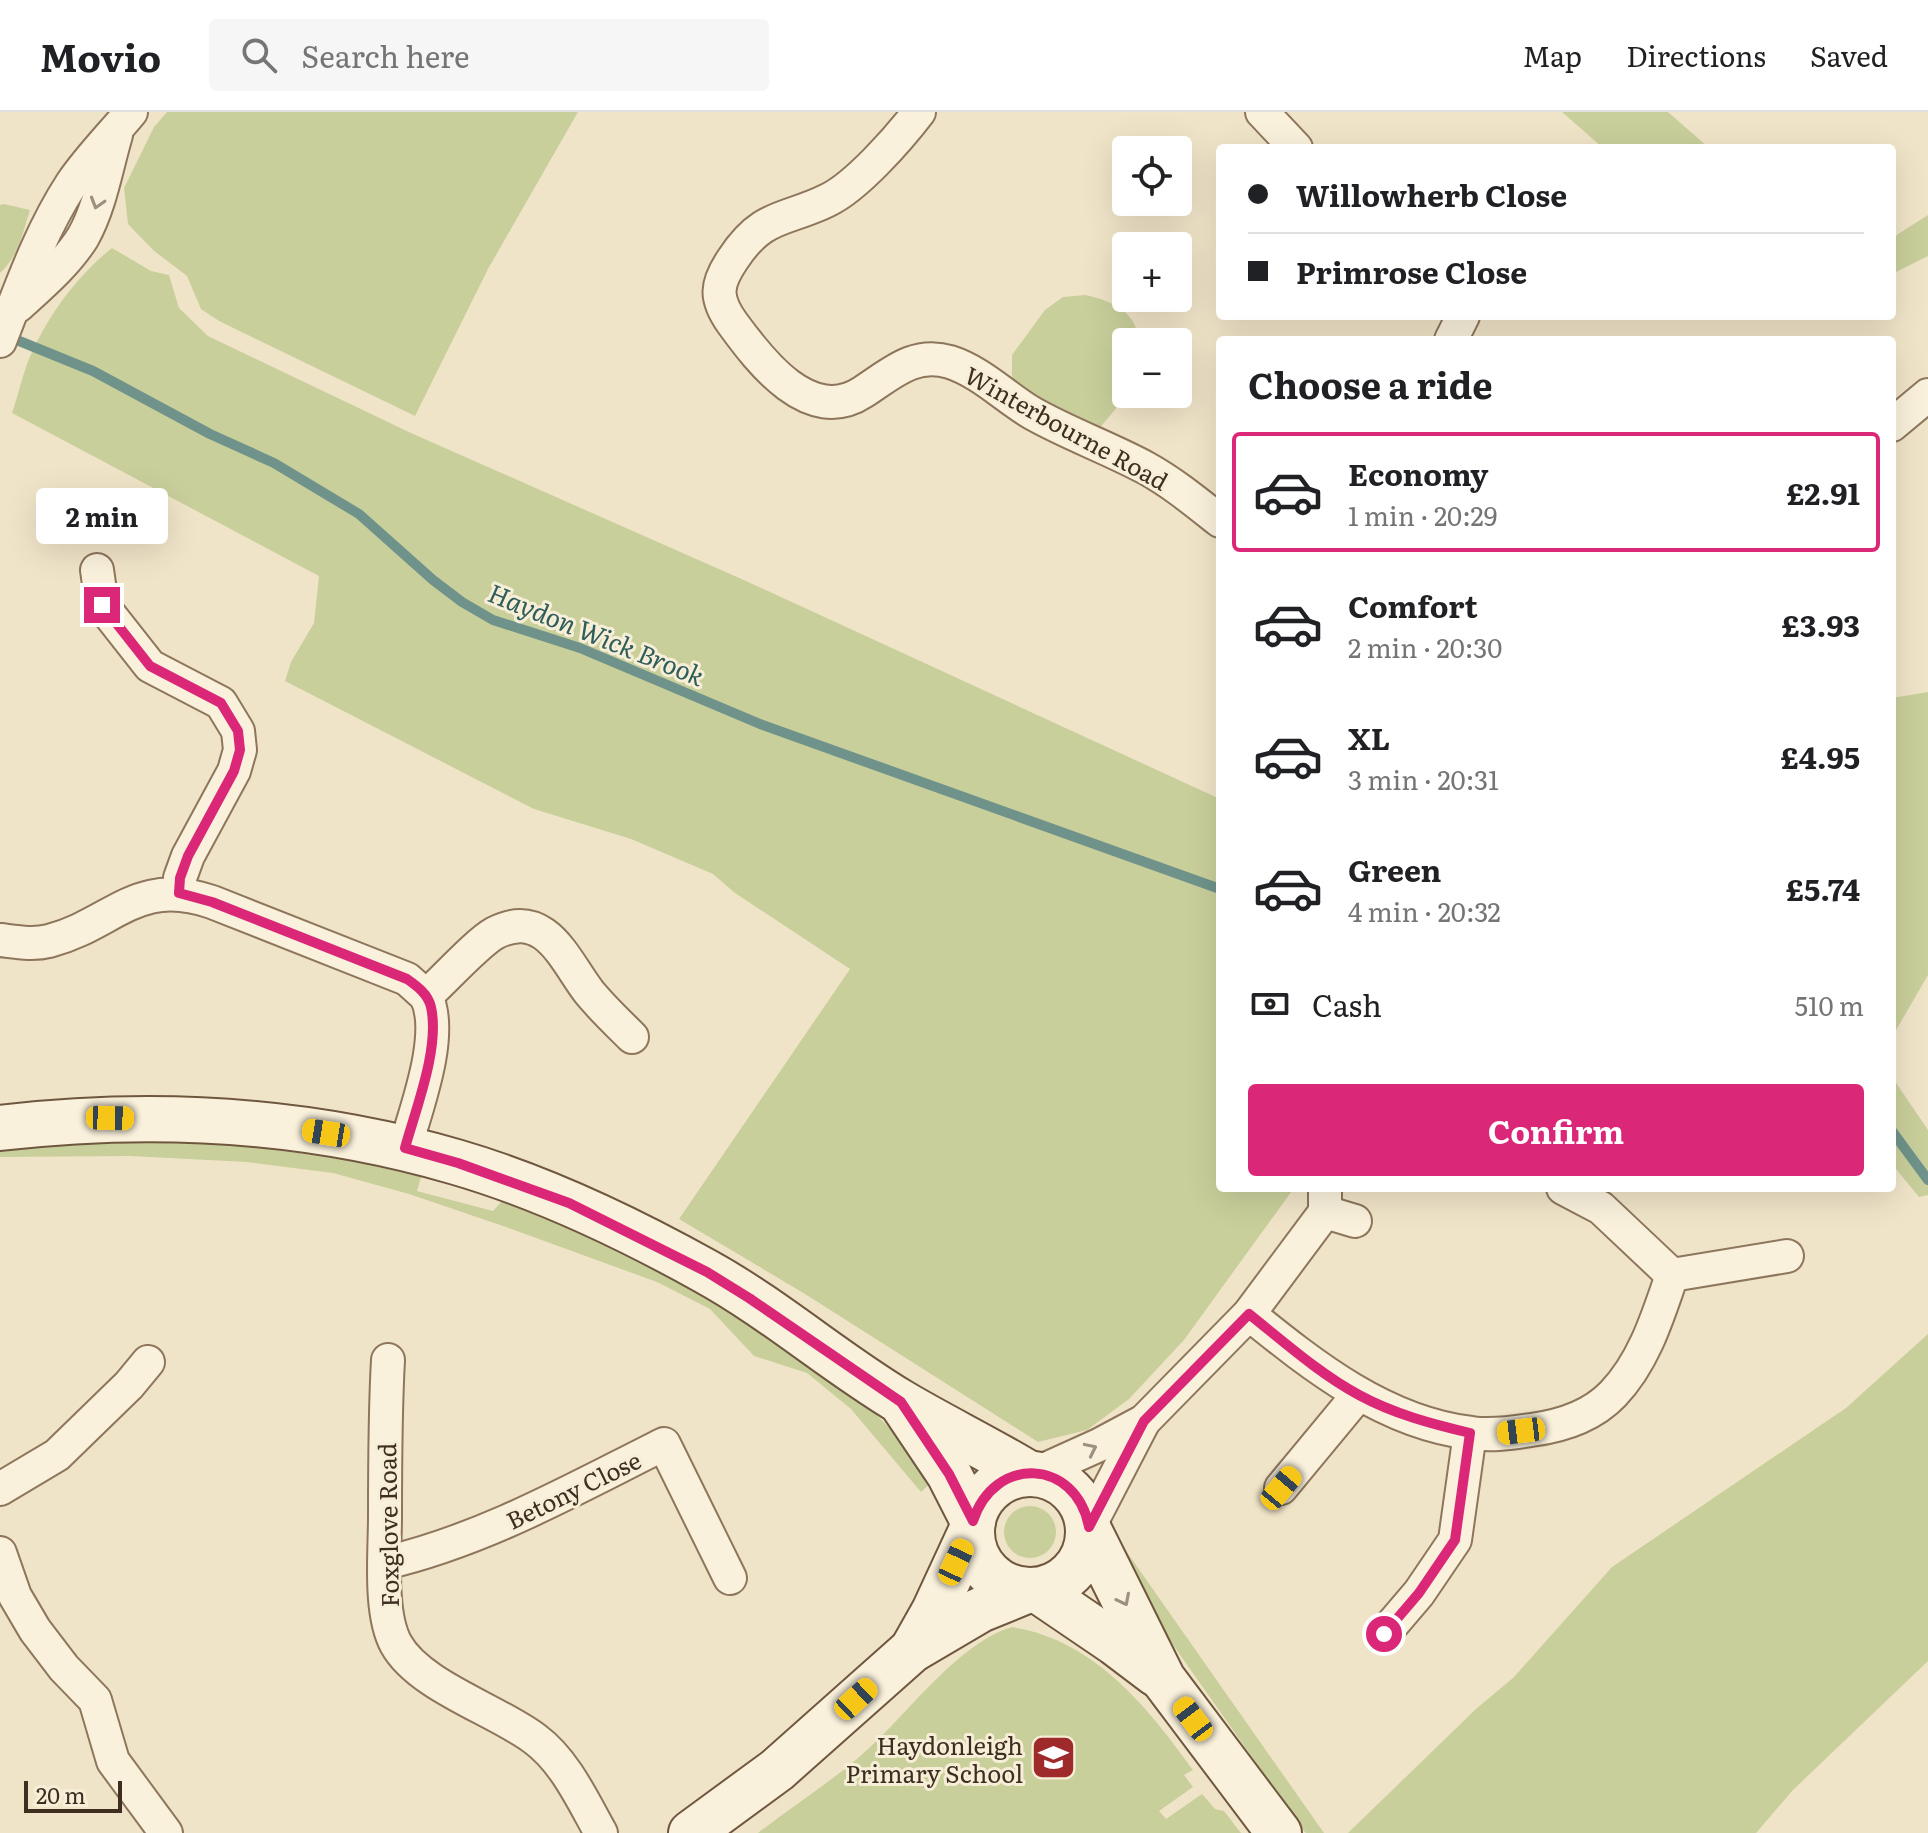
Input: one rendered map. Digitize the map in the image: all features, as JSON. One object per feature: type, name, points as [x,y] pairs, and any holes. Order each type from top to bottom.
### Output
[{"type":"main road","points":[[0,1128],[110,1118],[212,1121],[305,1129],[405,1148],[483,1171],[569,1203],[695,1266],[749,1298],[901,1402],[1033,1473],[1062,1482],[1072,1491],[1086,1514],[1089,1528],[1163,1679],[1279,1833]]},
{"type":"main road","points":[[901,1402],[949,1474],[972,1525],[973,1543],[984,1567],[1004,1584],[1033,1590],[1115,1643],[1163,1679]]},
{"type":"main road","points":[[912,1650],[934,1611],[978,1506],[987,1492],[1013,1475],[1033,1473]]},
{"type":"main road","points":[[691,1833],[777,1770],[912,1650],[980,1610],[1058,1583],[1075,1570],[1086,1551],[1089,1528]]},
{"type":"street","name":"Winterbourne Road","points":[[919,112],[845,189],[829,200],[778,217],[754,234],[735,256],[719,285],[719,295],[728,316],[750,347],[783,382],[801,393],[824,401],[851,398],[908,363],[919,360],[948,361],[1063,430],[1155,473],[1216,518]]},
{"type":"street","points":[[1262,112],[1292,144]]},
{"type":"street","points":[[7,325],[82,238],[92,219],[124,120]]},
{"type":"street","points":[[1896,422],[1928,395]]},
{"type":"street","points":[[97,570],[102,605],[150,666],[221,703],[238,731],[240,750],[234,771],[188,856],[180,878],[179,893]]},
{"type":"street","points":[[0,940],[26,944],[49,941],[136,900],[179,893],[212,902],[407,979],[426,996],[431,1005],[432,1026],[429,1057],[405,1148]]},
{"type":"street","points":[[426,996],[495,934],[511,928],[531,929],[542,932],[560,947],[597,1002],[632,1037]]},
{"type":"street","points":[[1571,1192],[1601,1208],[1672,1275]]},
{"type":"street","points":[[1089,1528],[1144,1421],[1249,1314],[1335,1207]]},
{"type":"street","points":[[1672,1275],[1787,1256]]},
{"type":"street","points":[[1249,1314],[1358,1395],[1414,1419],[1470,1433],[1504,1434],[1558,1426],[1582,1417],[1604,1403],[1638,1361],[1672,1275]]},
{"type":"street","name":"Foxglove Road","points":[[388,1360],[384,1440],[385,1563],[389,1617],[396,1643],[411,1661],[431,1677],[536,1739],[563,1770],[601,1833]]},
{"type":"street","points":[[0,1489],[57,1455],[129,1385],[148,1362]]},
{"type":"street","points":[[1281,1488],[1358,1395]]},
{"type":"street","points":[[1033,1473],[1090,1450],[1144,1421]]},
{"type":"street","points":[[1386,1636],[1455,1540],[1470,1433]]},
{"type":"street","name":"Betony Close","points":[[385,1563],[427,1553],[482,1532],[664,1444],[730,1578]]},
{"type":"street","points":[[0,1553],[15,1596],[35,1630],[64,1668],[95,1700],[113,1761],[166,1833]]},
{"type":"green space","points":[[167,112],[578,112],[488,269],[415,416],[219,321],[201,309],[187,276],[153,250],[128,224],[124,188],[154,127]]},
{"type":"green space","points":[[1562,112],[1668,112],[1704,144],[1598,144]]},
{"type":"green space","points":[[0,205],[30,210],[16,252],[0,273]]},
{"type":"green space","points":[[1928,215],[1928,256],[1896,272],[1896,235]]},
{"type":"green space","points":[[112,248],[151,271],[169,275],[179,308],[208,336],[411,433],[746,581],[1216,797],[1216,1192],[1291,1192],[1184,1340],[1129,1399],[1087,1430],[1038,1442],[805,1294],[679,1219],[850,969],[735,893],[713,874],[631,839],[534,809],[285,681],[291,662],[314,623],[319,576],[12,413],[29,359],[47,323],[76,282]]},
{"type":"green space","points":[[1085,295],[1104,300],[1112,304],[1112,312],[1128,315],[1136,328],[1112,328],[1112,408],[1116,408],[1098,430],[1058,411],[1012,383],[1012,355],[1045,310],[1063,297]]},
{"type":"green space","points":[[1928,692],[1928,975],[1896,1030],[1896,697]]},
{"type":"green space","points":[[1896,1083],[1928,1130],[1928,1195],[1919,1197],[1896,1169]]},
{"type":"green space","points":[[112,1139],[231,1143],[353,1161],[421,1177],[417,1191],[493,1211],[502,1201],[630,1254],[701,1291],[865,1403],[937,1477],[921,1492],[851,1409],[807,1373],[754,1356],[710,1309],[657,1282],[506,1227],[409,1194],[333,1173],[247,1162],[130,1156],[0,1157],[0,1146]]},
{"type":"green space","points":[[1928,1334],[1928,1661],[1793,1790],[1756,1833],[1348,1833],[1477,1708],[1513,1678],[1612,1567],[1846,1408]]},
{"type":"green space","points":[[1030,1506],[1048,1514],[1056,1532],[1048,1550],[1030,1558],[1012,1550],[1004,1532],[1012,1514]]},
{"type":"green space","points":[[1103,1518],[1324,1833],[1304,1831],[1126,1578]]},
{"type":"green space","points":[[1012,1627],[1041,1634],[1093,1661],[1116,1679],[1157,1722],[1193,1770],[1184,1775],[1193,1787],[1159,1811],[1166,1819],[1202,1794],[1215,1809],[1224,1811],[1241,1833],[758,1833],[857,1759],[970,1649]]},
{"type":"waterway","name":"Haydon Wick Brook","points":[[7,336],[93,371],[210,434],[274,463],[359,514],[433,580],[493,620],[580,648],[760,724],[1216,888]]},
{"type":"waterway","name":"Haydon Wick Brook","points":[[1896,1136],[1928,1180]]},
{"type":"place","name":"Haydonleigh Primary School","points":[[1054,1758]]},
{"type":"route","points":[[102,605],[150,666],[221,703],[238,731],[240,750],[234,771],[204,821],[188,856],[180,878],[179,893],[212,902],[407,979],[426,996],[431,1005],[429,1057],[405,1148],[513,1181],[569,1203],[707,1272],[749,1298],[901,1402],[949,1474],[973,1521],[987,1492],[999,1482],[1013,1475],[1037,1473],[1062,1482],[1072,1491],[1081,1502],[1089,1527],[1144,1421],[1249,1314],[1358,1395],[1414,1419],[1470,1433],[1455,1540],[1419,1593],[1384,1634]]}]
